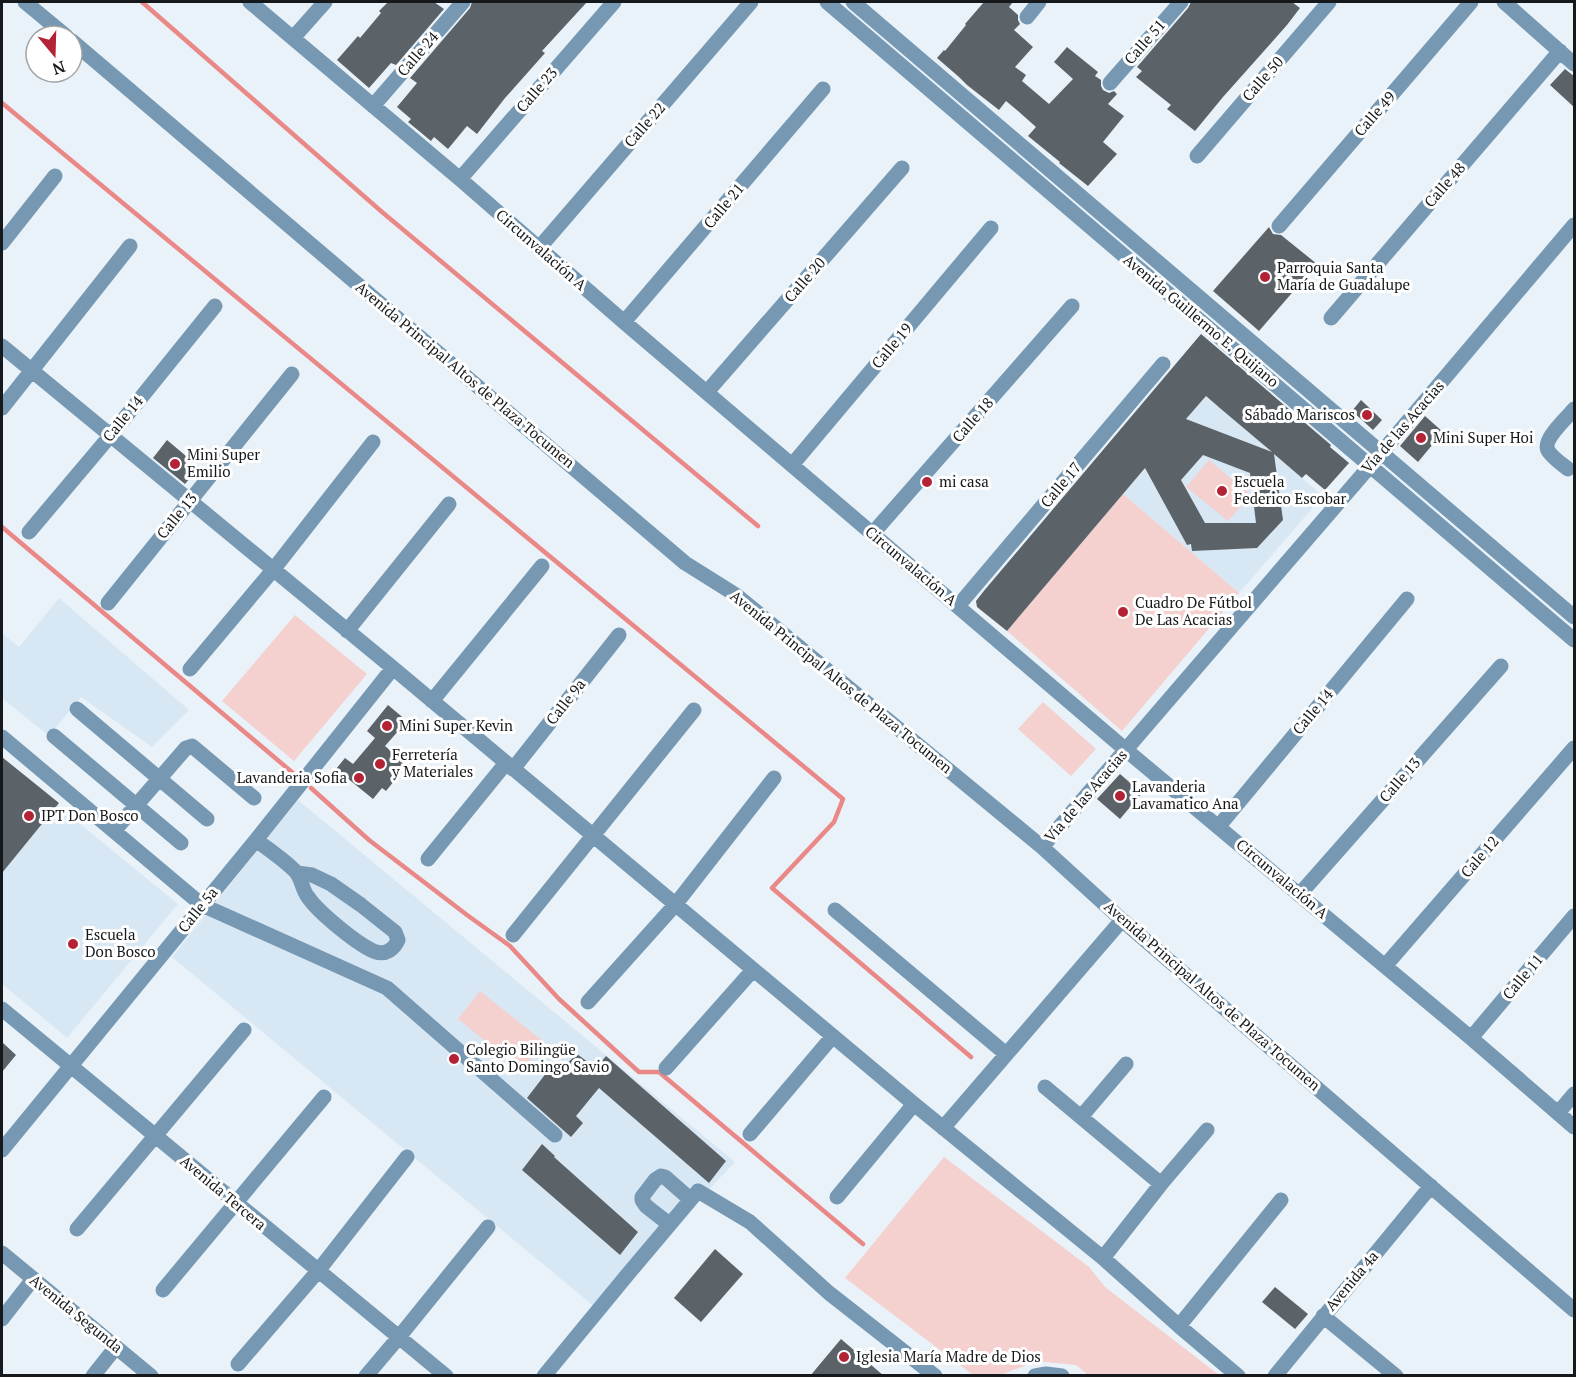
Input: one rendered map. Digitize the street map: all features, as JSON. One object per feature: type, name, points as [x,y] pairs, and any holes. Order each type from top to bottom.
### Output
[{"type":"street","points":[[25,2],[52,24]]},
{"type":"street","name":"Circunvalación A","points":[[250,2],[1126,750],[1575,1127]]},
{"type":"street","points":[[293,38],[325,2]]},
{"type":"street","name":"Calle 24","points":[[373,106],[463,2]]},
{"type":"street","name":"Calle 23","points":[[460,179],[614,2]]},
{"type":"street","name":"Calle 22","points":[[539,248],[751,2]]},
{"type":"street","name":"Avenida Guillermo E. Quijano","points":[[827,2],[1575,640]]},
{"type":"street","name":"Avenida Guillermo E. Quijano","points":[[853,2],[1575,617]]},
{"type":"street","points":[[1027,17],[1040,2]]},
{"type":"street","name":"Calle 51","points":[[1110,83],[1181,2]]},
{"type":"street","name":"Calle 50","points":[[1197,156],[1329,2]]},
{"type":"street","name":"Calle 49","points":[[1279,226],[1471,2]]},
{"type":"street","points":[[1504,2],[1575,64]]},
{"type":"street","name":"Calle 48","points":[[1331,318],[1560,51]]},
{"type":"street","name":"Avenida Principal Altos de Plaza Tocumen","points":[[84,52],[685,562],[736,595],[1042,847],[1122,920],[1575,1310]]},
{"type":"street","name":"Calle 21","points":[[624,322],[823,89]]},
{"type":"street","points":[[966,120],[977,107]]},
{"type":"street","name":"Calle 20","points":[[707,392],[902,168]]},
{"type":"street","points":[[2,243],[55,176]]},
{"type":"street","name":"Vía de las Acacias","points":[[1042,847],[1575,225]]},
{"type":"street","name":"Calle 19","points":[[792,465],[991,228]]},
{"type":"street","points":[[2,408],[130,246]]},
{"type":"street","points":[[1160,286],[1172,273]]},
{"type":"street","name":"Calle 14","points":[[29,532],[215,306]]},
{"type":"street","name":"Calle 18","points":[[873,533],[1072,306]]},
{"type":"street","points":[[2,346],[393,668],[914,1104],[1103,1258],[1238,1376]]},
{"type":"street","name":"Calle 17","points":[[958,606],[1163,364]]},
{"type":"street","name":"Calle 13","points":[[108,603],[291,374]]},
{"type":"street","points":[[1568,469],[1546,447],[1548,439],[1575,409]]},
{"type":"street","points":[[190,669],[273,570],[373,442]]},
{"type":"street","points":[[347,631],[449,504]]},
{"type":"street","points":[[432,702],[542,566]]},
{"type":"street","points":[[1511,586],[1522,572]]},
{"type":"street","name":"Calle 14","points":[[1219,826],[1407,598]]},
{"type":"street","name":"Calle 9a","points":[[428,859],[510,766],[619,635]]},
{"type":"street","name":"Calle 13","points":[[1299,895],[1502,666]]},
{"type":"street","name":"Calle 5a","points":[[2,1150],[256,840],[393,668]]},
{"type":"street","points":[[77,709],[207,819]]},
{"type":"street","points":[[513,935],[694,710]]},
{"type":"street","points":[[54,736],[181,843]]},
{"type":"street","points":[[2,737],[202,905],[387,988],[555,1135]]},
{"type":"street","points":[[114,831],[186,748],[192,746],[254,798]]},
{"type":"street","name":"Cale 12","points":[[1385,966],[1575,748]]},
{"type":"street","points":[[588,1002],[675,905],[774,778]]},
{"type":"street","points":[[256,840],[297,873],[307,896],[329,920],[377,952],[387,952],[395,947],[398,940],[395,932],[361,905],[331,884],[312,875],[297,873]]},
{"type":"street","points":[[835,910],[1006,1054]]},
{"type":"street","name":"Calle 11","points":[[1471,1038],[1575,916]]},
{"type":"street","points":[[944,1128],[1122,920]]},
{"type":"street","points":[[666,1068],[753,970]]},
{"type":"street","name":"Avenida Tercera","points":[[2,1009],[446,1376]]},
{"type":"street","points":[[77,1229],[244,1030]]},
{"type":"street","points":[[750,1134],[833,1036]]},
{"type":"street","points":[[1081,1117],[1126,1064]]},
{"type":"street","points":[[1045,1087],[1161,1184]]},
{"type":"street","points":[[1558,1113],[1575,1094]]},
{"type":"street","points":[[163,1290],[324,1097]]},
{"type":"street","points":[[837,1197],[914,1104]]},
{"type":"street","points":[[1103,1258],[1207,1130]]},
{"type":"street","points":[[238,1364],[318,1271],[407,1157]]},
{"type":"street","points":[[669,1224],[646,1206],[642,1200],[655,1180],[665,1176],[690,1199]]},
{"type":"street","name":"Avenida 4a","points":[[1275,1376],[1431,1186]]},
{"type":"street","points":[[544,1376],[690,1199],[696,1192],[701,1192],[750,1222],[829,1293],[935,1376]]},
{"type":"street","points":[[1179,1326],[1281,1200]]},
{"type":"street","points":[[366,1376],[488,1227]]},
{"type":"street","name":"Avenida Segunda","points":[[2,1253],[151,1376]]},
{"type":"street","points":[[2,1319],[33,1279]]},
{"type":"street","points":[[1323,1316],[1395,1376]]},
{"type":"street","points":[[93,1376],[116,1347]]},
{"type":"street","points":[[1035,1376],[1046,1374],[1062,1376]]},
{"type":"shaded area","name":"Escuela Federico Escobar","points":[[1206,396],[1323,496],[1239,593],[1123,494]]},
{"type":"shaded area","points":[[1209,460],[1251,495],[1228,521],[1186,487]]},
{"type":"shaded area","name":"Cuadro De Fútbol De Las Acacias","points":[[1123,494],[1239,593],[1122,731],[1007,631]]},
{"type":"shaded area","points":[[59,598],[189,710],[152,747],[81,697],[49,736],[2,698],[2,633],[19,647]]},
{"type":"shaded area","points":[[295,615],[367,674],[294,761],[222,701]]},
{"type":"shaded area","points":[[1043,702],[1096,749],[1071,776],[1018,729]]},
{"type":"shaded area","name":"Escuela Don Bosco","points":[[2,760],[178,904],[67,1038],[2,984]]},
{"type":"shaded area","name":"Colegio Bilingüe Santo Domingo Savio","points":[[298,800],[735,1162],[596,1308],[172,957]]},
{"type":"shaded area","points":[[480,991],[544,1042],[522,1071],[458,1019]]},
{"type":"shaded area","points":[[944,1157],[1089,1267],[1105,1287],[1219,1375],[1088,1375],[1076,1365],[1045,1362],[1032,1363],[1000,1375],[973,1375],[845,1278]]},
{"type":"building","points":[[388,2],[434,2],[444,9],[396,65],[391,63],[369,88],[337,60],[358,36],[360,38]]},
{"type":"building","points":[[472,2],[587,2],[542,51],[545,53],[477,134],[467,126],[448,149],[434,137],[431,141],[408,122],[411,119],[397,107],[417,83],[410,78],[470,8]]},
{"type":"building","points":[[984,2],[1013,2],[1009,7],[1018,15],[1020,24],[1014,30],[1033,47],[1015,67],[1026,75],[1022,81],[1049,104],[1073,79],[1054,62],[1067,47],[1098,72],[1095,76],[1101,80],[1103,90],[1109,93],[1114,91],[1117,94],[1108,104],[1124,116],[1103,142],[1117,154],[1088,186],[1028,136],[1036,127],[1018,111],[1006,101],[999,110],[937,58]]},
{"type":"building","points":[[1191,2],[1292,2],[1300,8],[1195,131],[1167,109],[1171,105],[1136,77],[1142,71],[1137,67]]},
{"type":"building","points":[[1565,69],[1575,77],[1575,108],[1550,85]]},
{"type":"building","name":"Parroquia Santa María de Guadalupe","points":[[1269,227],[1273,234],[1281,235],[1317,264],[1259,331],[1213,291]]},
{"type":"building","points":[[1201,334],[1349,463],[1325,490],[1306,474],[1302,478],[1274,454],[1283,520],[1257,548],[1192,551],[1191,544],[1187,545],[1145,468],[1007,631],[977,607],[976,601]],"holes":[[[1206,396],[1221,409],[1272,452],[1186,419]],[[1203,455],[1250,473],[1256,523],[1205,523],[1181,480]]]},
{"type":"building","name":"Sábado Mariscos","points":[[1361,400],[1382,420],[1373,430],[1352,411]]},
{"type":"building","name":"Mini Super Hoi","points":[[1425,416],[1443,432],[1418,462],[1400,446]]},
{"type":"building","name":"Mini Super Emilio","points":[[167,440],[199,467],[185,484],[153,458]]},
{"type":"building","points":[[388,705],[407,721],[385,746],[407,765],[386,791],[382,788],[373,799],[336,769],[345,758],[353,764],[375,738],[367,731]]},
{"type":"building","name":"IPT Don Bosco","points":[[2,757],[59,803],[2,873]]},
{"type":"building","name":"Lavanderia Lavamatico Ana","points":[[1120,774],[1142,793],[1120,819],[1097,799]]},
{"type":"building","points":[[2,1042],[16,1055],[2,1072]]},
{"type":"building","points":[[577,1054],[596,1068],[606,1056],[726,1161],[709,1183],[599,1088],[576,1116],[583,1123],[571,1137],[527,1098],[550,1068],[558,1072]]},
{"type":"building","points":[[542,1144],[638,1232],[620,1255],[522,1170]]},
{"type":"building","points":[[715,1249],[743,1274],[701,1322],[674,1298]]},
{"type":"building","points":[[1275,1287],[1308,1314],[1295,1329],[1262,1302]]},
{"type":"building","name":"Iglesia María Madre de Dios","points":[[841,1339],[884,1376],[810,1376]]},
{"type":"waterway","points":[[142,2],[382,212],[758,526]]},
{"type":"waterway","points":[[2,103],[843,799],[834,822],[772,888],[971,1057]]},
{"type":"waterway","points":[[2,527],[293,773]]},
{"type":"waterway","points":[[311,788],[369,840],[510,946],[559,999],[639,1072],[659,1072],[863,1244]]},
{"type":"place","name":"Parroquia Santa María de Guadalupe","points":[[1265,277]]},
{"type":"place","name":"Sábado Mariscos","points":[[1367,415]]},
{"type":"place","name":"Mini Super Hoi","points":[[1421,438]]},
{"type":"place","name":"Mini Super Emilio","points":[[175,464]]},
{"type":"place","name":"mi casa","points":[[927,482]]},
{"type":"place","name":"Escuela Federico Escobar","points":[[1222,491]]},
{"type":"place","name":"Cuadro De Fútbol De Las Acacias","points":[[1123,612]]},
{"type":"place","name":"Mini Super Kevin","points":[[387,726]]},
{"type":"place","name":"Ferretería y Materiales","points":[[380,764]]},
{"type":"place","name":"Lavanderia Sofia","points":[[359,778]]},
{"type":"place","name":"Lavanderia Lavamatico Ana","points":[[1120,796]]},
{"type":"place","name":"IPT Don Bosco","points":[[29,816]]},
{"type":"place","name":"Escuela Don Bosco","points":[[73,944]]},
{"type":"place","name":"Colegio Bilingüe Santo Domingo Savio","points":[[454,1059]]},
{"type":"place","name":"Iglesia María Madre de Dios","points":[[844,1357]]}]
